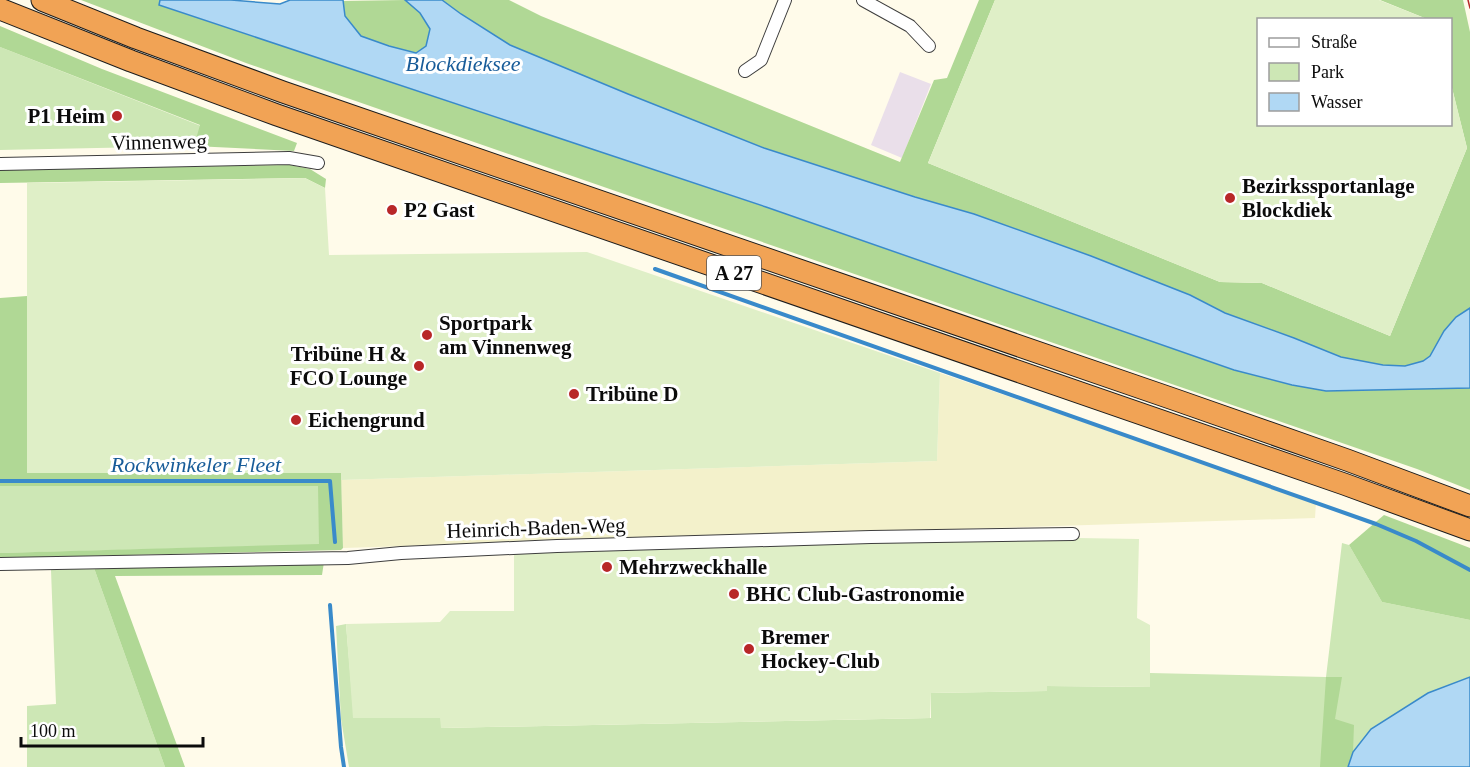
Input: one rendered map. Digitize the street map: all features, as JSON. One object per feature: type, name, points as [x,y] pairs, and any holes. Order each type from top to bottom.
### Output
[{"type":"highway","name":"A 27","points":[[42,0],[136,38],[283,92],[1176,400],[1470,506]]},
{"type":"highway","name":"A 27","points":[[0,9],[277,115],[1344,484],[1470,530]]},
{"type":"street","points":[[745,71],[761,60],[786,0]]},
{"type":"street","points":[[863,0],[910,26],[929,46]]},
{"type":"street","name":"Vinnenweg","points":[[0,164],[289,158],[318,163]]},
{"type":"street","name":"Heinrich-Baden-Weg","points":[[0,564],[338,558],[557,546],[1073,534]]},
{"type":"shaded area","points":[[900,72],[931,84],[902,158],[871,145]]},
{"type":"shaded area","points":[[940,373],[1316,502],[1315,518],[343,548],[341,480],[937,461]]},
{"type":"green space","points":[[81,0],[160,0],[160,5],[766,207],[1234,370],[1326,391],[1470,388],[1470,490],[1417,469],[246,63]]},
{"type":"green space","points":[[405,0],[420,13],[430,29],[426,46],[416,53],[361,36],[345,16],[342,1]]},
{"type":"green space","points":[[442,0],[509,0],[541,16],[900,162],[934,80],[947,78],[979,0],[995,0],[928,163],[1220,282],[1262,283],[1390,336],[1467,148],[1452,88],[1452,18],[1425,18],[1380,0],[1463,0],[1470,32],[1470,308],[1456,317],[1444,331],[1430,356],[1423,361],[1405,366],[1383,365],[1341,357],[1225,313],[1190,295],[974,214],[764,148],[510,45]]},
{"type":"green space","name":"Bezirkssportanlage Blockdiek","points":[[995,0],[1379,0],[1424,18],[1257,18],[1257,126],[1452,126],[1452,88],[1467,148],[1390,336],[1262,283],[1220,282],[928,163]]},
{"type":"green space","points":[[0,26],[102,69],[297,143],[294,151],[194,146],[200,125],[0,47]]},
{"type":"green space","points":[[0,47],[201,126],[194,146],[0,150]]},
{"type":"green space","points":[[290,165],[310,169],[326,179],[325,188],[305,178],[0,183],[0,170]]},
{"type":"green space","name":"Sportpark am Vinnenweg","points":[[305,178],[325,188],[329,255],[587,252],[940,373],[937,461],[341,480],[341,473],[27,473],[27,183]]},
{"type":"green space","points":[[27,296],[27,473],[341,473],[343,548],[341,550],[0,558],[0,553],[319,544],[318,486],[0,486],[0,298]]},
{"type":"green space","points":[[0,486],[319,486],[319,545],[0,553]]},
{"type":"green space","points":[[1384,515],[1470,548],[1470,620],[1382,602],[1349,545]]},
{"type":"green space","name":"Bremer Hockey-Club","points":[[1012,537],[1139,539],[1137,618],[1150,625],[1150,687],[1047,686],[1047,691],[931,693],[930,718],[441,728],[440,718],[353,718],[346,624],[440,622],[450,611],[514,611],[514,553]]},
{"type":"green space","points":[[1342,543],[1349,545],[1382,602],[1470,620],[1470,767],[349,767],[341,719],[336,626],[346,624],[354,718],[441,718],[442,728],[931,718],[931,693],[1047,691],[1047,686],[1150,687],[1150,673],[1326,677]]},
{"type":"green space","points":[[324,562],[322,575],[115,576],[185,767],[165,767],[94,568]]},
{"type":"green space","points":[[94,568],[165,767],[27,767],[27,706],[56,704],[51,570]]},
{"type":"green space","points":[[1326,677],[1342,677],[1335,719],[1354,725],[1353,752],[1348,767],[1320,767]]},
{"type":"water","name":"Blockdieksee","points":[[160,0],[231,0],[280,4],[290,0],[343,0],[345,16],[361,36],[416,53],[426,46],[430,29],[420,13],[405,0],[442,0],[510,45],[628,94],[764,148],[974,214],[1091,256],[1190,295],[1225,313],[1341,357],[1383,365],[1405,366],[1423,361],[1430,356],[1444,331],[1456,317],[1470,308],[1470,388],[1326,391],[1234,370],[766,207],[159,5]]},
{"type":"water","points":[[1470,677],[1470,767],[1348,767],[1353,752],[1371,729],[1428,693]]},
{"type":"waterway","points":[[655,269],[1376,524],[1416,541],[1470,570]]},
{"type":"waterway","name":"Rockwinkeler Fleet","points":[[0,481],[330,481],[335,542]]},
{"type":"waterway","name":"Rockwinkeler Fleet","points":[[330,605],[344,767]]},
{"type":"tram line","points":[[1468,0],[1470,8]]},
{"type":"place","name":"P1 Heim","points":[[117,116]]},
{"type":"place","name":"Bezirkssportanlage Blockdiek","points":[[1230,198]]},
{"type":"place","name":"P2 Gast","points":[[392,210]]},
{"type":"place","name":"Sportpark am Vinnenweg","points":[[427,335]]},
{"type":"place","name":"Tribüne H & FCO Lounge","points":[[419,366]]},
{"type":"place","name":"Tribüne D","points":[[574,394]]},
{"type":"place","name":"Eichengrund","points":[[296,420]]},
{"type":"place","name":"Mehrzweckhalle","points":[[607,567]]},
{"type":"place","name":"BHC Club-Gastronomie","points":[[734,594]]},
{"type":"place","name":"Bremer Hockey-Club","points":[[749,649]]}]
